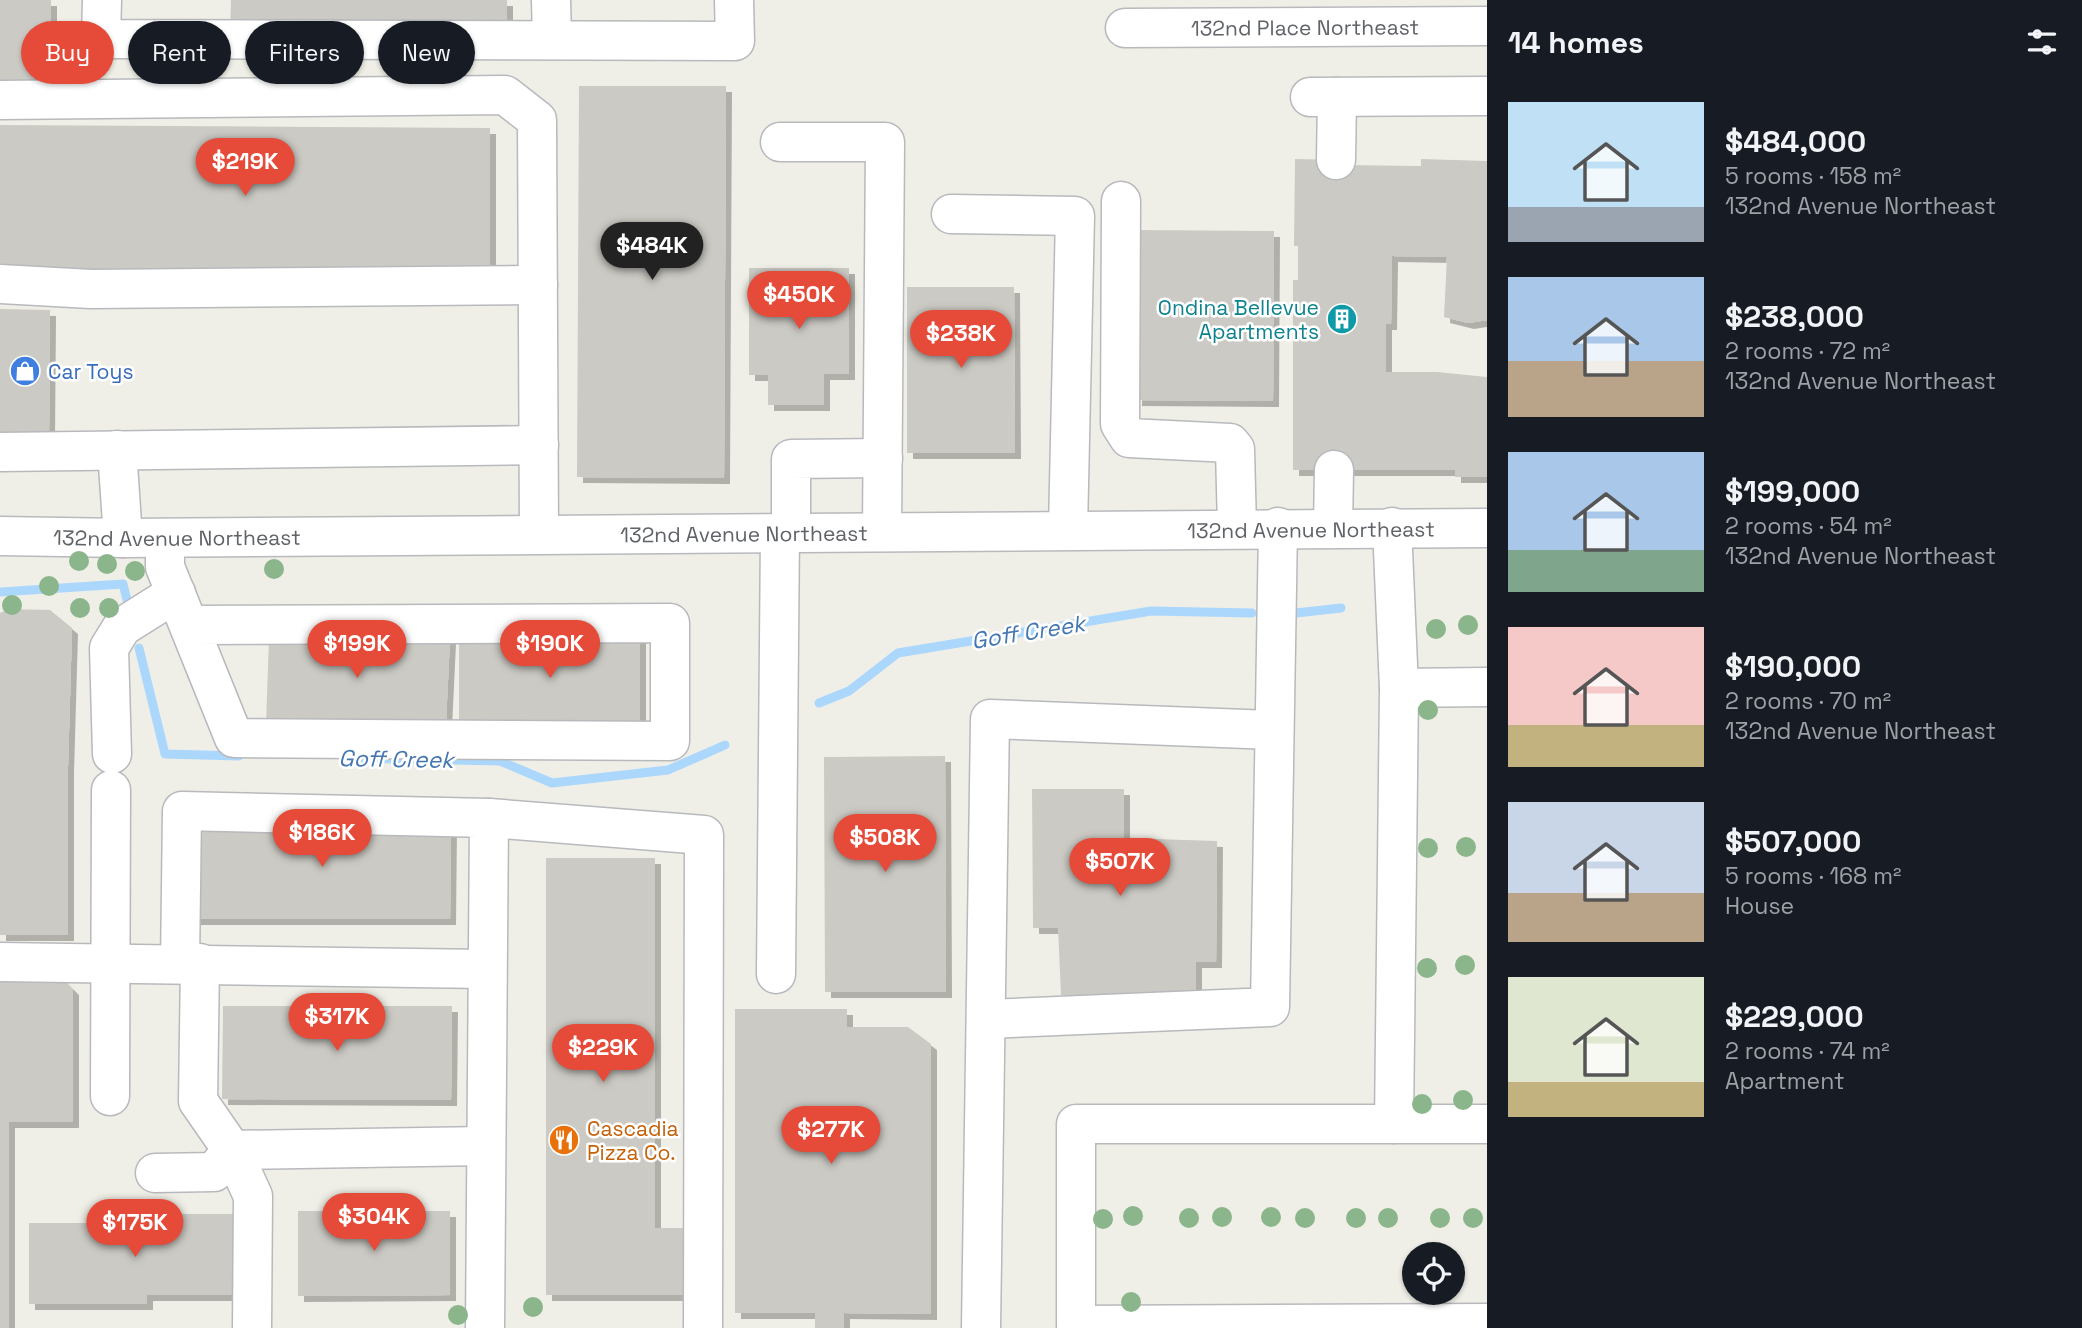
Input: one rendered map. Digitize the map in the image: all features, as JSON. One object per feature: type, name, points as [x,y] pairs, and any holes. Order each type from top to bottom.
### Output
[{"type":"street","points":[[102,0],[101,39],[735,41],[734,0]]},
{"type":"street","points":[[551,0],[552,40]]},
{"type":"street","name":"132nd Place Northeast","points":[[1125,28],[1487,26]]},
{"type":"street","points":[[0,100],[505,95],[537,120],[539,534]]},
{"type":"street","points":[[1336,160],[1324,97],[1487,96]]},
{"type":"street","points":[[780,142],[885,142],[882,531]]},
{"type":"street","points":[[1121,201],[1120,424],[1129,438],[1230,443],[1235,449],[1237,528]]},
{"type":"street","points":[[951,214],[1075,216],[1069,529]]},
{"type":"street","points":[[0,284],[91,289],[538,285]]},
{"type":"street","points":[[0,452],[539,445]]},
{"type":"street","points":[[117,450],[123,538]]},
{"type":"street","points":[[776,974],[785,532],[791,459],[883,458]]},
{"type":"street","points":[[1333,528],[1334,470]]},
{"type":"street","points":[[987,1019],[1269,1007],[1278,527]]},
{"type":"street","name":"132nd Avenue Northeast","points":[[0,536],[165,538],[1278,527],[1487,528]]},
{"type":"street","points":[[1392,527],[1399,688],[1394,1124]]},
{"type":"street","points":[[110,1096],[109,648],[122,626],[183,609],[670,623],[670,741],[234,738],[183,609],[165,567],[165,538]]},
{"type":"street","points":[[1399,688],[1487,687]]},
{"type":"street","points":[[981,1328],[990,719],[1274,730]]},
{"type":"street","points":[[252,1328],[253,1196],[232,1150],[198,1101],[182,811],[489,818],[704,835],[703,1328]]},
{"type":"street","points":[[485,1328],[489,818]]},
{"type":"street","points":[[0,962],[486,969]]},
{"type":"street","points":[[1487,1124],[1076,1124],[1076,1325],[1487,1323]]},
{"type":"street","points":[[155,1172],[214,1172],[232,1150],[485,1146]]},
{"type":"building","points":[[0,0],[51,0],[51,21],[21,21],[21,82],[0,82]]},
{"type":"building","points":[[231,0],[507,0],[507,34],[475,34],[475,21],[378,21],[378,33],[364,32],[364,21],[245,21],[245,31],[231,31]]},
{"type":"building","points":[[579,86],[726,86],[724,478],[577,477]]},
{"type":"building","points":[[0,125],[490,128],[490,272],[0,269]]},
{"type":"building","name":"Ondina Bellevue Apartments","points":[[1295,159],[1345,160],[1345,165],[1421,166],[1421,159],[1487,161],[1487,320],[1468,323],[1444,317],[1447,257],[1392,256],[1391,324],[1386,324],[1386,372],[1437,372],[1487,377],[1487,477],[1455,477],[1455,470],[1293,470],[1293,280],[1298,280],[1298,246],[1294,246]]},
{"type":"building","points":[[1138,230],[1274,231],[1273,401],[1136,400]]},
{"type":"building","points":[[749,268],[849,268],[849,374],[824,374],[824,405],[768,405],[768,375],[749,375]]},
{"type":"building","points":[[907,287],[1014,287],[1015,453],[907,453]]},
{"type":"building","name":"Car Toys","points":[[0,309],[50,310],[49,433],[0,432]]},
{"type":"building","points":[[8,609],[50,610],[72,628],[68,767],[68,935],[0,935],[0,613]]},
{"type":"building","points":[[640,637],[640,722],[459,722],[459,639]]},
{"type":"building","points":[[269,638],[450,638],[446,722],[266,724]]},
{"type":"building","points":[[945,756],[946,992],[825,992],[824,757]]},
{"type":"building","points":[[1032,789],[1124,789],[1124,838],[1217,841],[1216,962],[1196,962],[1196,995],[1061,995],[1058,928],[1033,928]]},
{"type":"building","points":[[195,819],[451,821],[450,919],[194,919]]},
{"type":"building","points":[[546,858],[655,858],[655,1228],[684,1228],[684,1295],[546,1295]]},
{"type":"building","points":[[0,977],[61,977],[73,989],[73,1122],[9,1122],[9,1328],[0,1328]]},
{"type":"building","points":[[223,1006],[452,1006],[451,1100],[222,1099]]},
{"type":"building","points":[[735,1009],[847,1009],[847,1027],[908,1027],[931,1044],[931,1314],[844,1313],[844,1328],[815,1328],[815,1313],[735,1313]]},
{"type":"building","points":[[298,1211],[450,1211],[450,1295],[298,1296]]},
{"type":"building","points":[[136,1214],[240,1214],[240,1295],[147,1295],[147,1304],[29,1304],[29,1223],[136,1223]]},
{"type":"waterway","name":"Goff Creek","points":[[0,592],[123,584],[127,600]]},
{"type":"waterway","name":"Goff Creek","points":[[1287,614],[1341,608]]},
{"type":"waterway","name":"Goff Creek","points":[[819,703],[849,691],[898,653],[1151,611],[1252,613]]},
{"type":"waterway","name":"Goff Creek","points":[[139,648],[165,754],[239,756]]},
{"type":"waterway","name":"Goff Creek","points":[[351,758],[500,761],[552,783],[668,770],[725,745]]},
{"type":"place","name":"Ondina Bellevue Apartments","points":[[1342,319]]},
{"type":"place","name":"Car Toys","points":[[25,371]]},
{"type":"place","name":"Cascadia Pizza Co.","points":[[564,1140]]}]
